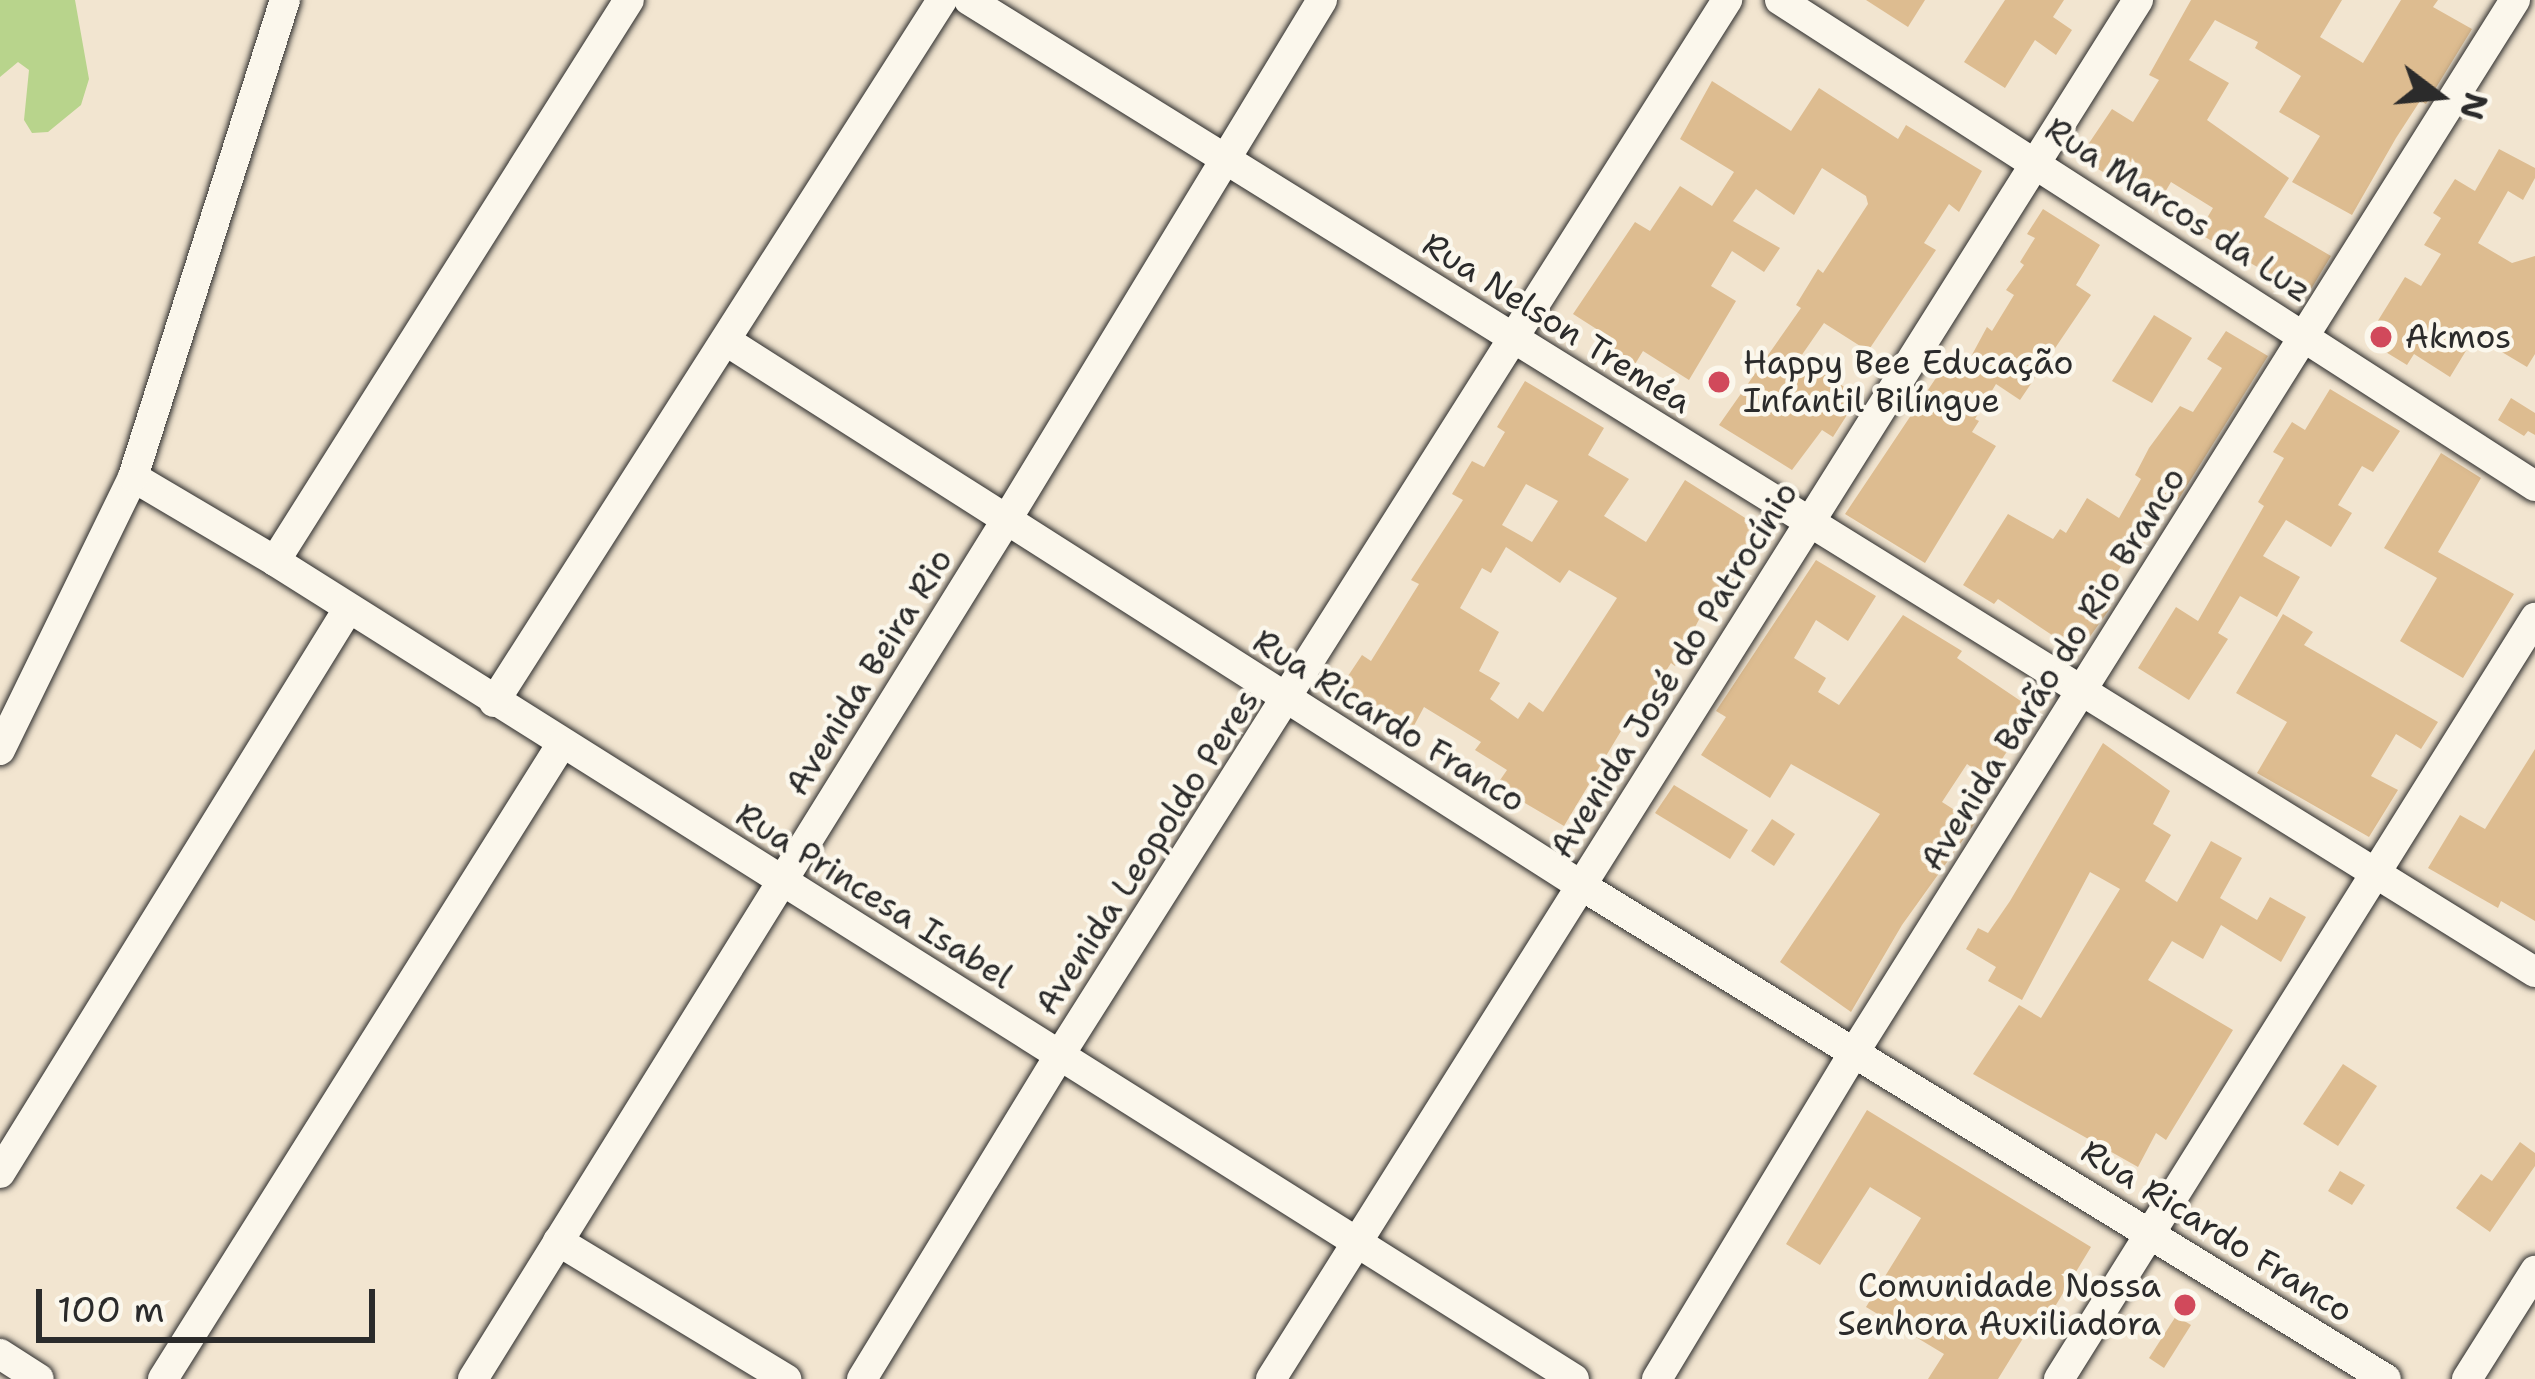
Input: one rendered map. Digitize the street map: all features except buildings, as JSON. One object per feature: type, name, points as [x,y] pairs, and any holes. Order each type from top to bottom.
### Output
[{"type":"street","points":[[0,750],[133,477],[285,0]]},
{"type":"street","points":[[275,561],[629,0]]},
{"type":"street","points":[[494,702],[943,0]]},
{"type":"street","name":"Rua Nelson Treméa","points":[[969,0],[2535,973]]},
{"type":"street","name":"Avenida Beira Rio","points":[[472,1379],[1007,520],[1322,0]]},
{"type":"street","name":"Avenida Leopoldo Peres","points":[[862,1379],[1059,1056],[1727,0]]},
{"type":"street","name":"Rua Marcos da Luz","points":[[1780,0],[2306,334],[2535,486]]},
{"type":"street","name":"Avenida José do Patrocínio","points":[[1271,1379],[2138,0]]},
{"type":"street","name":"Avenida Barão do Rio Branco","points":[[1657,1379],[1856,1051],[2515,0]]},
{"type":"street","name":"Rua Ricardo Franco","points":[[728,342],[1582,886],[2386,1379]]},
{"type":"street","name":"Rua Princesa Isabel","points":[[133,477],[275,561],[1574,1379]]},
{"type":"street","points":[[0,1173],[348,609]]},
{"type":"street","points":[[2059,1379],[2535,618]]},
{"type":"street","points":[[164,1379],[561,745]]},
{"type":"street","points":[[558,1241],[786,1379]]},
{"type":"street","points":[[2468,1379],[2535,1270]]},
{"type":"street","points":[[0,1354],[39,1379]]},
{"type":"green space","points":[[0,0],[75,0],[89,79],[81,105],[48,132],[32,133],[24,120],[29,70],[18,62],[0,77]]},
{"type":"place","name":"Akmos","points":[[2381,337]]},
{"type":"place","name":"Happy Bee Educação Infantil Bilíngue","points":[[1719,382]]},
{"type":"place","name":"Comunidade Nossa Senhora Auxiliadora","points":[[2185,1305]]}]
